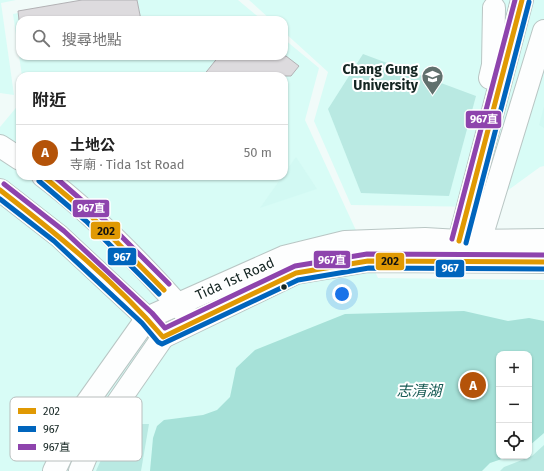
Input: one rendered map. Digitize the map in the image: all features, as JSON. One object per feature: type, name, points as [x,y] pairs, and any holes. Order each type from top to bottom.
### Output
[{"type":"street","points":[[462,240],[522,0]]},
{"type":"street","points":[[470,261],[462,240],[493,65],[494,8]]},
{"type":"street","points":[[462,240],[544,31]]},
{"type":"street","points":[[0,146],[16,156]]},
{"type":"street","name":"Tida 1st Road","points":[[48,180],[63,191],[109,233],[178,304],[194,323]]},
{"type":"street","points":[[0,190],[59,236],[147,318],[163,337],[122,397]]},
{"type":"street","points":[[459,214],[504,216]]},
{"type":"street","name":"Tida 1st Road","points":[[147,318],[284,257],[345,242],[544,240]]},
{"type":"street","name":"Tida 1st Road","points":[[163,337],[296,273],[368,261],[544,262]]},
{"type":"street","points":[[91,397],[147,318]]},
{"type":"street","points":[[54,471],[59,461]]},
{"type":"street","points":[[80,471],[84,461]]},
{"type":"shaded area","points":[[0,0],[16,0],[1,3],[14,95],[0,93]]},
{"type":"shaded area","points":[[85,0],[238,0],[257,16],[16,16],[16,35],[13,14]]},
{"type":"shaded area","name":"Chang Gung University","points":[[249,0],[544,0],[544,166],[540,167],[485,207],[351,205],[314,121],[328,72],[288,36],[288,16],[267,16]]},
{"type":"shaded area","points":[[288,42],[319,68],[305,120],[378,278],[544,280],[544,471],[0,471],[0,127],[16,108],[16,180],[288,180],[288,72],[21,72],[20,60],[288,60]]},
{"type":"shaded area","points":[[363,54],[476,96],[449,196],[361,193],[328,109]]},
{"type":"shaded area","points":[[544,106],[544,128],[539,125]]},
{"type":"shaded area","points":[[296,157],[317,189],[260,208],[280,180],[288,180],[288,168]]},
{"type":"shaded area","points":[[142,424],[149,424],[141,471],[96,471],[100,461],[142,461]]},
{"type":"shaded area","points":[[544,445],[544,471],[500,471],[504,467],[524,459],[532,459],[532,456]]},
{"type":"water","name":"志清湖","points":[[464,311],[508,321],[529,318],[544,321],[544,433],[532,443],[532,351],[496,351],[496,459],[502,459],[490,463],[482,471],[150,471],[153,438],[157,426],[164,420],[203,415],[217,410],[230,397],[236,368],[255,350],[345,314]]},
{"type":"building","points":[[82,0],[137,0],[140,16],[19,16],[18,11]]},
{"type":"building","points":[[288,58],[299,66],[291,76],[288,76],[288,72],[206,72],[216,60],[288,60]]},
{"type":"transit line","name":"967直","points":[[452,239],[515,0]]},
{"type":"transit line","name":"202","points":[[459,241],[522,0]]},
{"type":"transit line","name":"967","points":[[466,243],[529,2]]},
{"type":"transit line","name":"202","points":[[48,180],[91,216],[164,290]]},
{"type":"transit line","name":"967直","points":[[59,180],[110,225],[169,284]]},
{"type":"transit line","name":"967","points":[[39,181],[86,221],[159,294]]},
{"type":"transit line","name":"967直","points":[[4,184],[64,231],[152,313],[165,328],[295,266],[367,254],[544,255]]},
{"type":"transit line","name":"202","points":[[0,190],[85,259],[126,297],[163,337],[296,273],[368,261],[544,262]]},
{"type":"transit line","name":"967","points":[[0,199],[54,241],[142,323],[158,342],[162,344],[298,280],[369,268],[544,269]]},
{"type":"place","name":"Chang Gung University","points":[[433,96]]},
{"type":"place","name":"土地公","points":[[473,385]]}]
